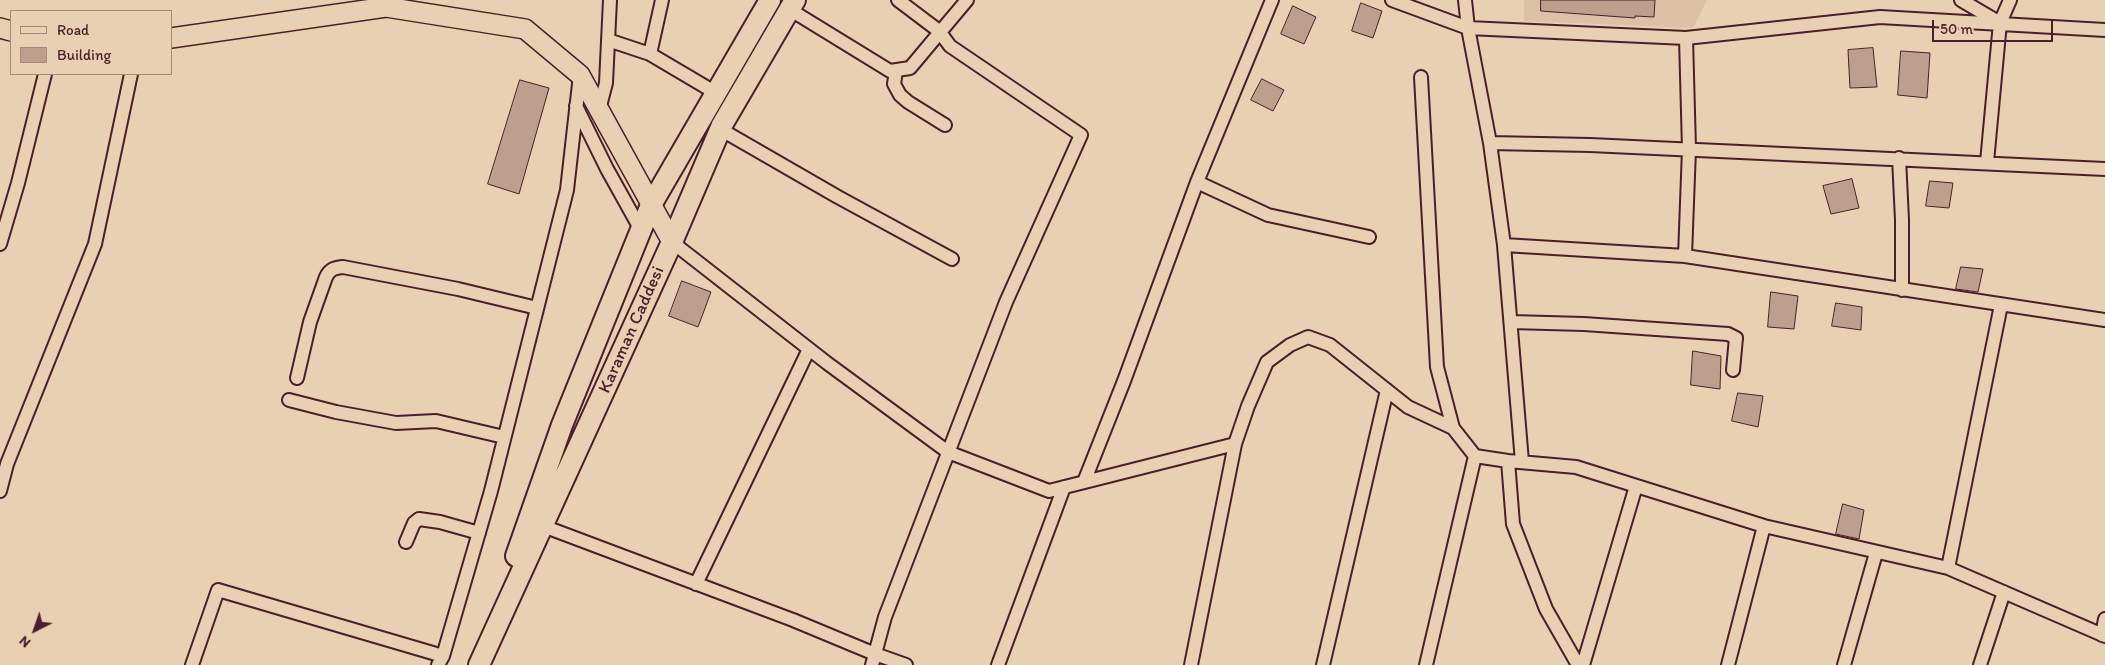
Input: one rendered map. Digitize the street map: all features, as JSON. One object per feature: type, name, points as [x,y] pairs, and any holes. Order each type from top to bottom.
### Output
[{"type":"main road","name":"Karaman Caddesi","points":[[479,665],[562,425],[651,205],[770,0]]},
{"type":"main road","name":"Karaman Caddesi","points":[[479,665],[672,242],[720,130],[792,5]]},
{"type":"street","points":[[599,110],[606,83],[610,0]]},
{"type":"street","points":[[650,54],[662,0]]},
{"type":"street","points":[[873,660],[885,617],[1006,302],[1081,136],[950,46],[939,31],[898,0]]},
{"type":"street","points":[[792,5],[890,71],[910,68],[939,31],[967,0]]},
{"type":"street","points":[[1084,482],[1124,381],[1197,182],[1272,0]]},
{"type":"street","points":[[1392,0],[1468,28],[1686,38],[1880,17],[2105,30]]},
{"type":"street","points":[[1465,0],[1468,28],[1490,143],[1504,245],[1522,462]]},
{"type":"street","points":[[1961,0],[2000,23]]},
{"type":"street","points":[[1987,162],[2000,23],[2010,0]]},
{"type":"street","points":[[172,38],[386,7],[525,29],[580,75],[672,242],[809,350],[948,452],[1049,491],[1235,444]]},
{"type":"street","points":[[1685,256],[1689,149],[1686,38]]},
{"type":"street","points":[[608,40],[650,54],[716,93]]},
{"type":"street","points":[[896,70],[894,84],[900,95],[944,125]]},
{"type":"street","points":[[0,244],[18,182],[45,75]]},
{"type":"street","points":[[0,491],[7,464],[95,244],[131,75]]},
{"type":"street","points":[[192,665],[218,590],[441,661],[504,437],[567,190],[580,75]]},
{"type":"street","points":[[1421,77],[1437,367],[1453,428],[1475,456],[1576,467],[1764,526],[1948,568],[2103,635],[2105,619]]},
{"type":"street","points":[[576,106],[607,169],[641,230]]},
{"type":"street","points":[[720,130],[952,259]]},
{"type":"street","points":[[1490,143],[1689,149],[2105,169]]},
{"type":"street","points":[[1899,158],[1902,220],[1902,290]]},
{"type":"street","points":[[1197,182],[1268,215],[1369,237]]},
{"type":"street","points":[[1504,245],[1685,256],[2105,320]]},
{"type":"street","points":[[297,378],[310,322],[326,277],[329,271],[335,268],[343,267],[458,289],[537,308]]},
{"type":"street","points":[[1948,568],[2000,305]]},
{"type":"street","points":[[1511,322],[1584,324],[1728,334],[1736,338],[1733,370]]},
{"type":"street","points":[[1191,665],[1235,444],[1248,406],[1268,362],[1290,345],[1308,337],[1330,345],[1408,407],[1453,428]]},
{"type":"street","points":[[696,584],[809,350]]},
{"type":"street","points":[[1323,665],[1387,390]]},
{"type":"street","points":[[289,400],[336,412],[396,423],[436,421],[504,437]]},
{"type":"street","points":[[1426,665],[1475,456]]},
{"type":"street","points":[[1508,461],[1512,524],[1546,609],[1578,665]]},
{"type":"street","points":[[1583,665],[1636,486]]},
{"type":"street","points":[[998,665],[1064,487]]},
{"type":"street","points":[[406,542],[414,523],[419,519],[440,522],[478,533]]},
{"type":"street","points":[[543,526],[793,620],[873,660],[906,665]]},
{"type":"street","points":[[1728,665],[1764,526]]},
{"type":"street","points":[[1844,665],[1876,553]]},
{"type":"street","points":[[1980,665],[2004,592]]},
{"type":"shaded area","points":[[1524,0],[1707,0],[1693,28],[1524,21]]},
{"type":"building","points":[[1541,0],[1655,0],[1654,17],[1635,16],[1635,18],[1541,11]]},
{"type":"building","points":[[1361,3],[1382,11],[1373,38],[1352,31]]},
{"type":"building","points":[[1293,6],[1316,17],[1304,44],[1281,34]]},
{"type":"building","points":[[1873,48],[1877,87],[1850,88],[1848,50]]},
{"type":"building","points":[[1901,51],[1930,53],[1927,98],[1898,95]]},
{"type":"building","points":[[1262,79],[1284,90],[1273,111],[1251,100]]},
{"type":"building","points":[[520,80],[549,88],[519,194],[488,184]]},
{"type":"building","points":[[1852,179],[1859,208],[1831,214],[1823,186]]},
{"type":"building","points":[[1930,181],[1953,183],[1949,208],[1926,206]]},
{"type":"building","points":[[1961,267],[1983,269],[1978,292],[1956,289]]},
{"type":"building","points":[[682,281],[711,292],[698,327],[669,316]]},
{"type":"building","points":[[1771,292],[1798,296],[1794,329],[1768,327]]},
{"type":"building","points":[[1836,303],[1862,307],[1861,330],[1832,326]]},
{"type":"building","points":[[1693,351],[1721,356],[1720,389],[1691,385]]},
{"type":"building","points":[[1738,393],[1763,396],[1758,427],[1732,421]]},
{"type":"building","points":[[1843,504],[1864,510],[1859,539],[1836,534]]}]
